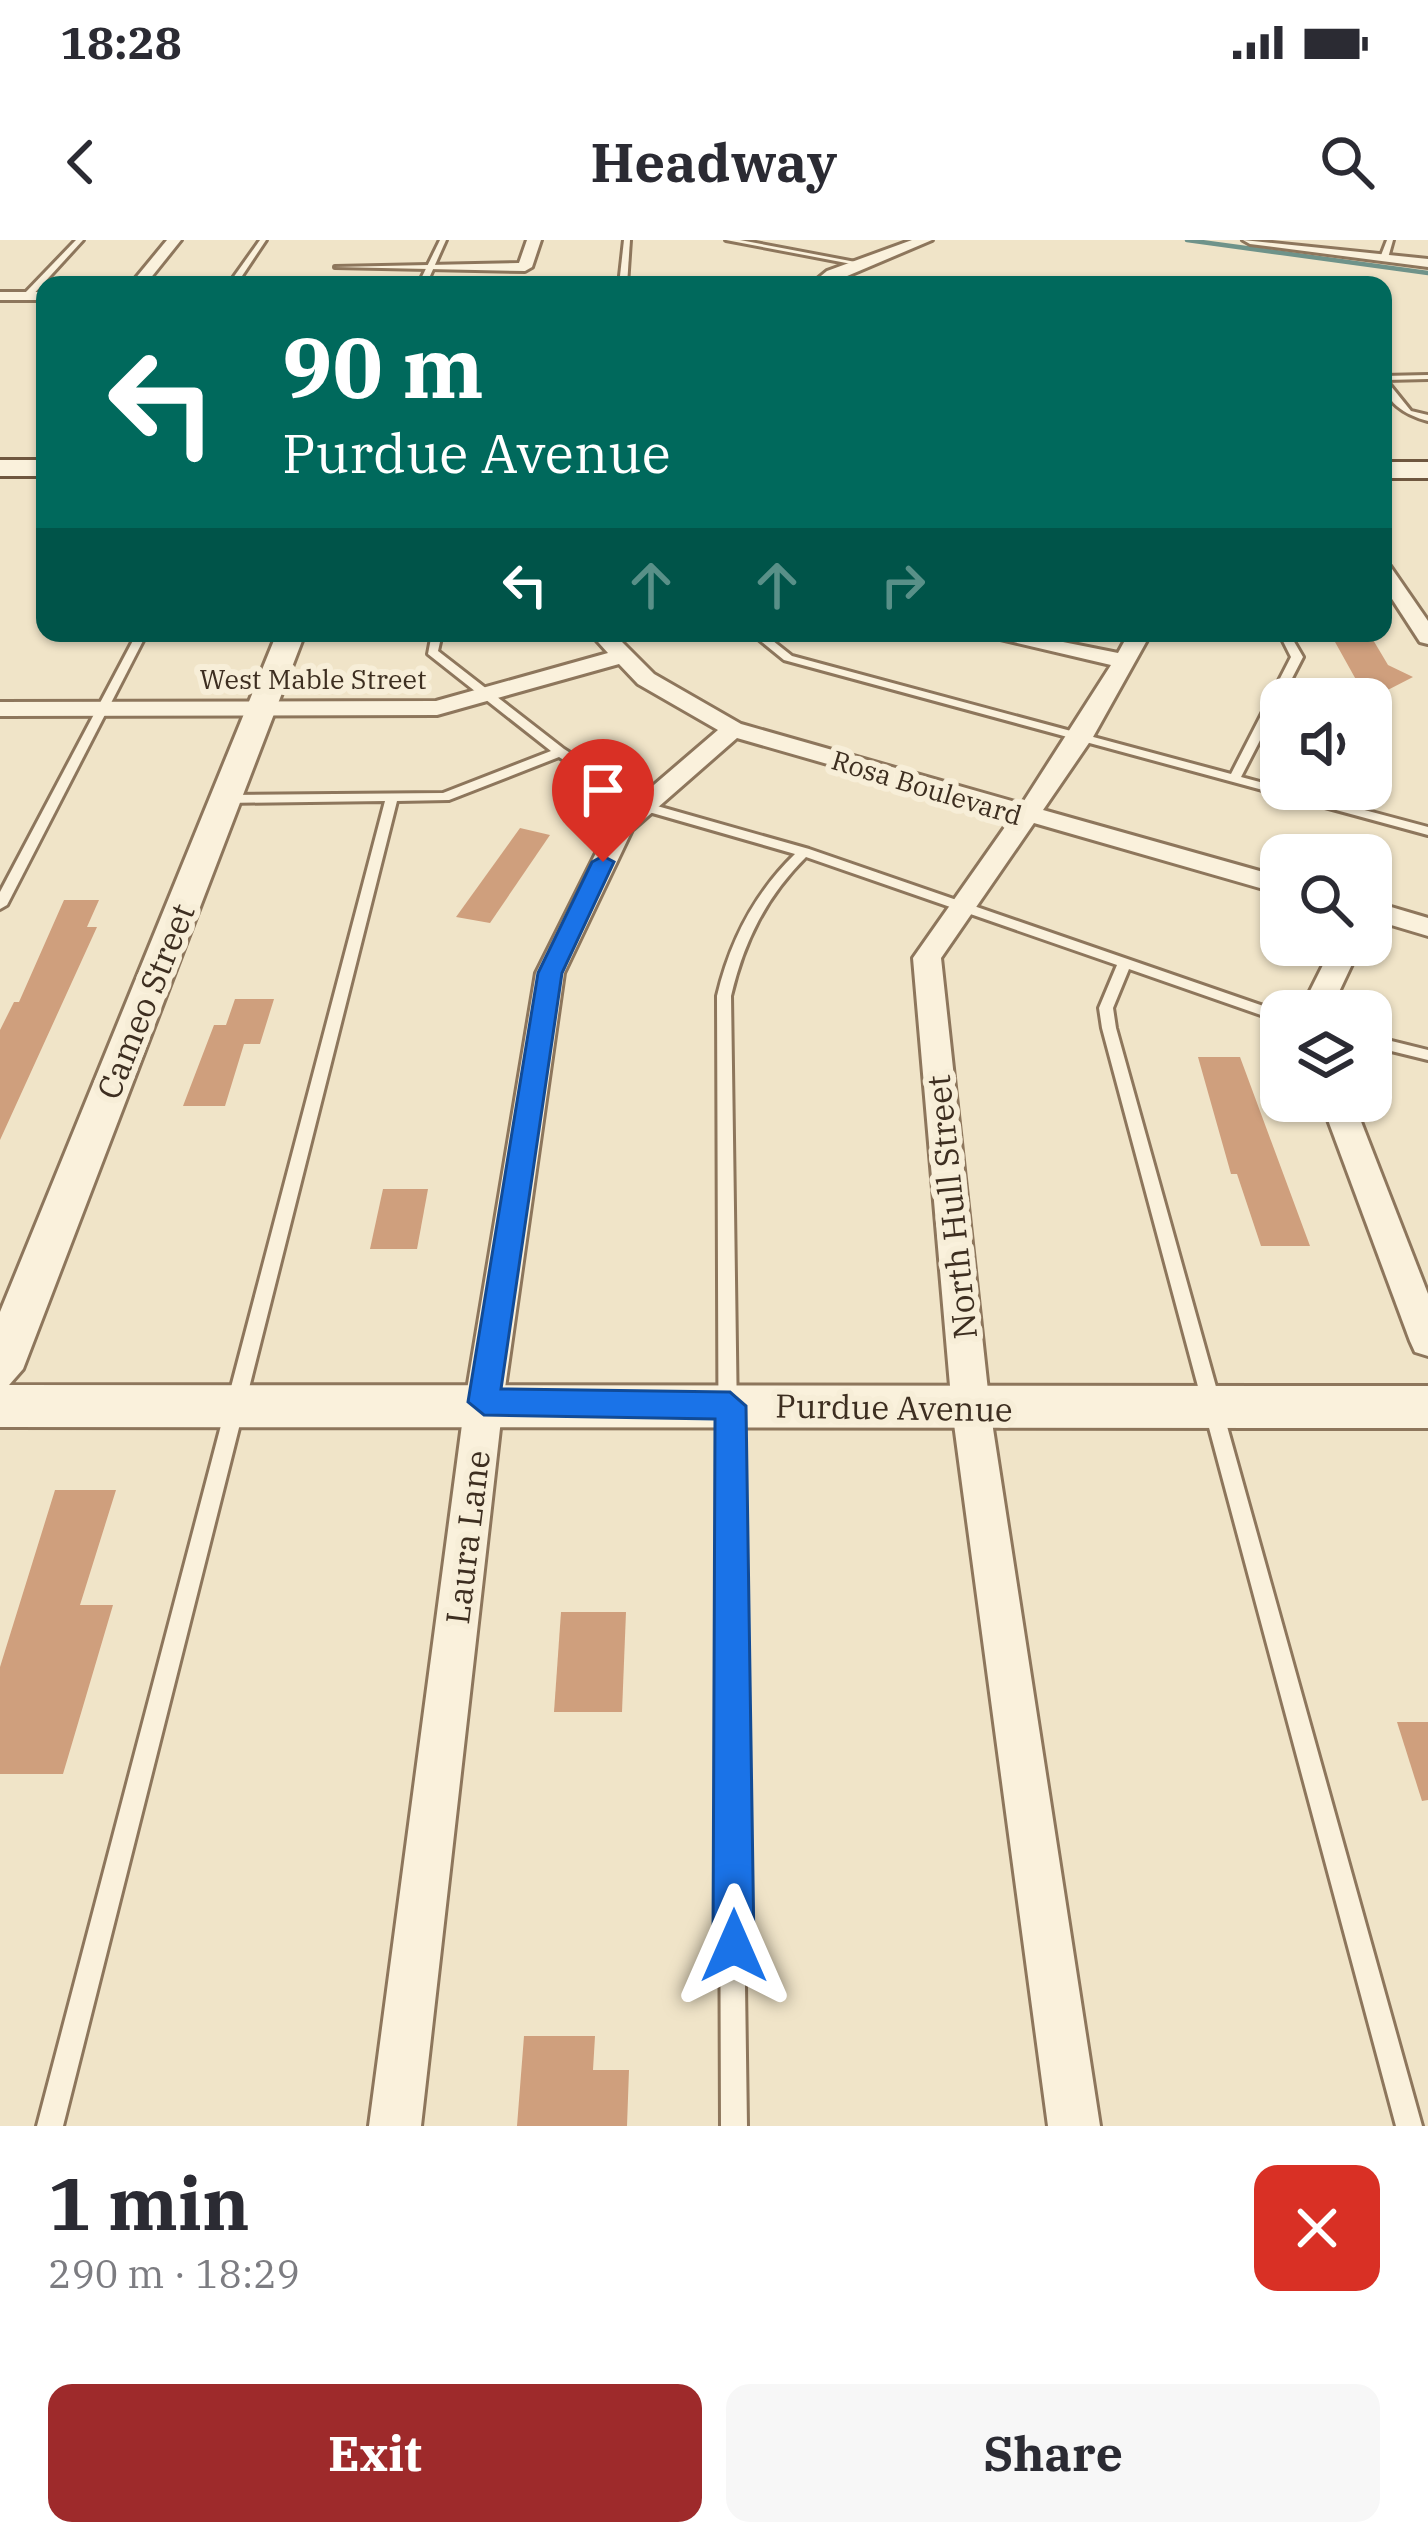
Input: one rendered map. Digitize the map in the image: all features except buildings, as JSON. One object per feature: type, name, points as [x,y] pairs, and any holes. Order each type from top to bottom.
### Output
[{"type":"main road","points":[[0,468],[36,468]]},
{"type":"main road","points":[[1392,470],[1428,470]]},
{"type":"street","points":[[144,276],[174,240]]},
{"type":"street","points":[[336,276],[346,260],[431,267],[525,267],[533,240]]},
{"type":"street","points":[[835,276],[922,240]]},
{"type":"street","points":[[1250,240],[1428,263]]},
{"type":"street","points":[[0,296],[36,296]]},
{"type":"street","points":[[1392,583],[1428,637]]},
{"type":"street","name":"Cameo Street","points":[[0,1369],[287,642]]},
{"type":"street","name":"Rosa Boulevard","points":[[608,642],[619,657],[685,705],[733,729],[1022,816],[1260,880]]},
{"type":"street","points":[[1080,642],[1132,647]]},
{"type":"street","name":"North Hull Street","points":[[1074,2126],[971,1409],[927,958],[1081,737],[1132,647]]},
{"type":"street","name":"West Mable Street","points":[[0,709],[437,708],[619,657]]},
{"type":"street","name":"Laura Lane","points":[[394,2126],[484,1402],[550,973],[621,826],[733,729]]},
{"type":"street","points":[[1392,916],[1428,927]]},
{"type":"street","points":[[1345,1122],[1428,1341]]},
{"type":"street","name":"Purdue Avenue","points":[[0,1406],[484,1402],[971,1409],[1428,1407]]},
{"type":"lane","points":[[46,276],[80,240]]},
{"type":"lane","points":[[238,276],[263,240]]},
{"type":"lane","points":[[426,276],[443,240]]},
{"type":"lane","points":[[624,276],[627,240]]},
{"type":"lane","points":[[729,240],[862,263]]},
{"type":"lane","points":[[1384,257],[1390,240]]},
{"type":"lane","points":[[27,296],[36,286]]},
{"type":"lane","points":[[1392,379],[1428,377]]},
{"type":"lane","points":[[1392,392],[1408,413],[1428,418]]},
{"type":"lane","points":[[0,904],[138,642]]},
{"type":"lane","points":[[435,642],[432,652],[560,752],[646,807],[805,852],[1260,1010]]},
{"type":"lane","points":[[768,642],[788,658],[1428,831]]},
{"type":"lane","points":[[1234,778],[1297,657],[1289,642]]},
{"type":"lane","points":[[225,799],[445,797],[560,752]]},
{"type":"lane","points":[[50,2126],[392,798]]},
{"type":"lane","points":[[734,2126],[724,996],[734,948],[780,874],[805,852]]},
{"type":"lane","points":[[1125,962],[1106,1008],[1108,1028],[1409,2126]]},
{"type":"lane","points":[[1392,1046],[1428,1055]]},
{"type":"waterway","points":[[1187,240],[1428,273]]},
{"type":"route","points":[[603,862],[550,973],[484,1402],[730,1406],[734,1946]]}]
